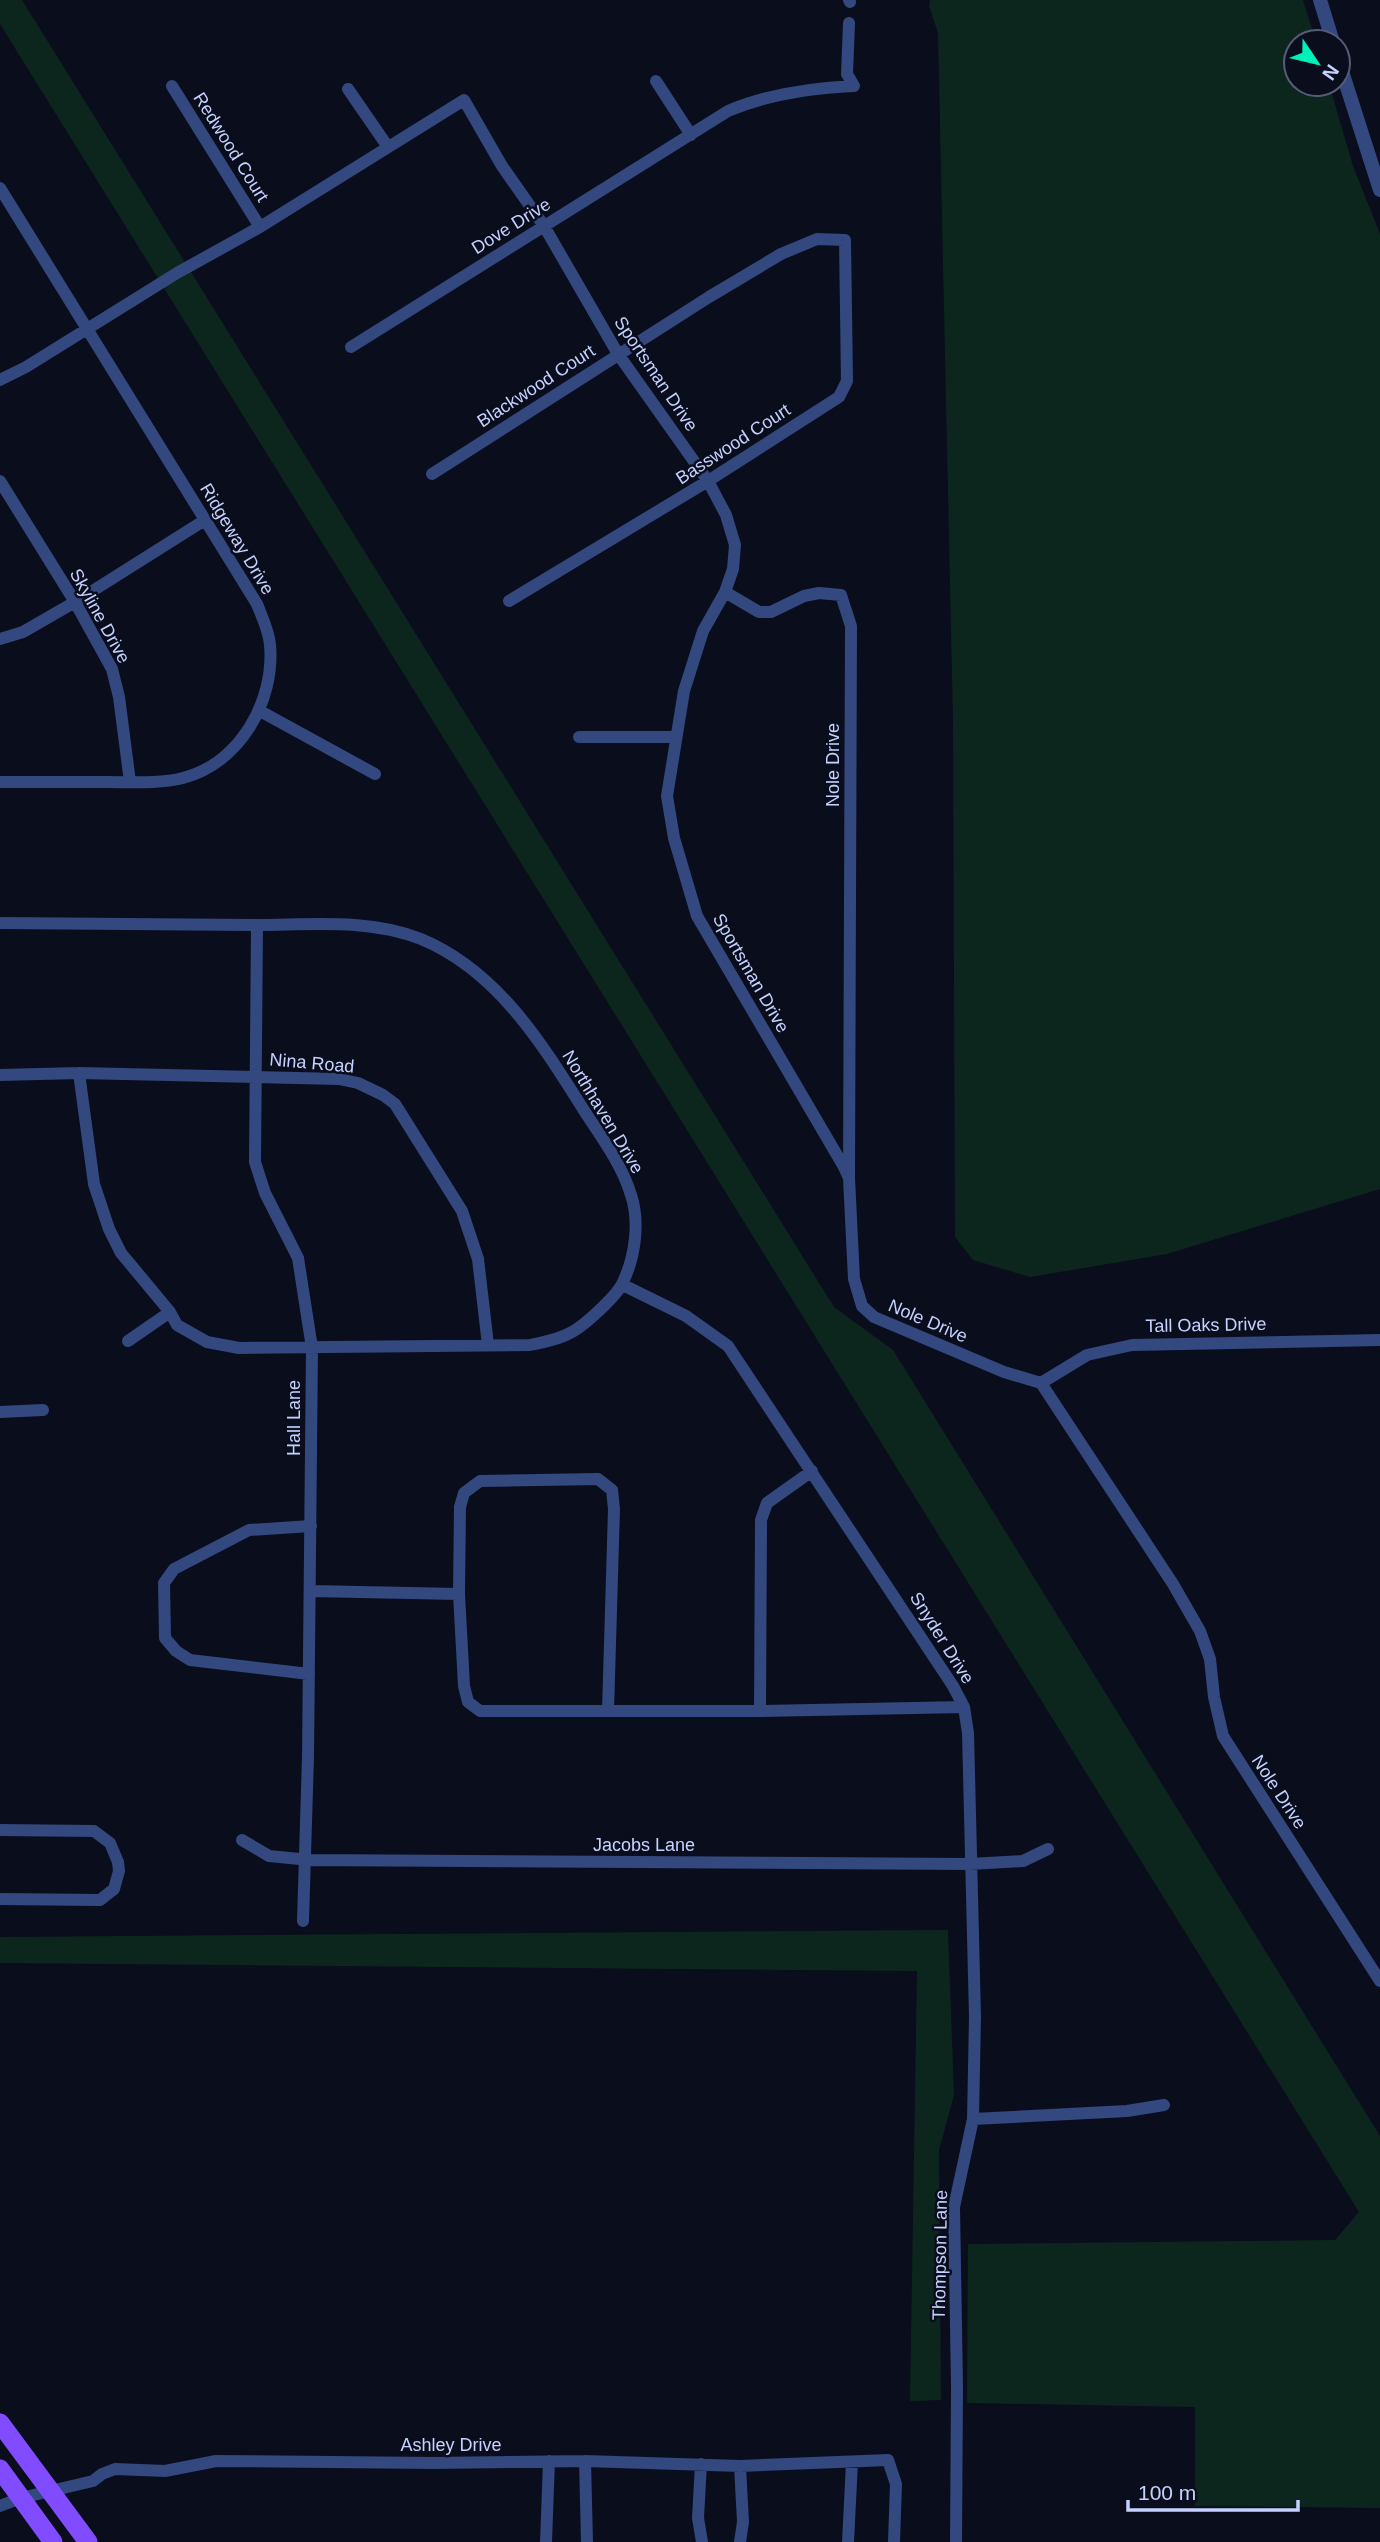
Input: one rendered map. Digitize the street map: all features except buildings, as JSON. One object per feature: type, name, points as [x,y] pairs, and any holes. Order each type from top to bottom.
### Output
[{"type":"main road","points":[[0,2423],[88,2542]]},
{"type":"main road","points":[[0,2469],[53,2542]]},
{"type":"street","points":[[1320,0],[1329,28]]},
{"type":"street","name":"Dove Drive","points":[[351,347],[728,110],[775,95],[854,86],[847,74],[849,23]]},
{"type":"street","points":[[656,81],[691,135]]},
{"type":"street","name":"Redwood Court","points":[[172,86],[260,227]]},
{"type":"street","points":[[348,89],[388,147]]},
{"type":"street","points":[[1351,98],[1380,190]]},
{"type":"street","name":"Sportsman Drive","points":[[0,380],[26,367],[177,273],[260,227],[464,100],[502,166],[544,226],[618,354],[709,481],[726,515],[735,545],[733,569],[725,592],[703,631],[684,691],[667,796],[674,838],[697,916],[849,1178]]},
{"type":"street","name":"Ridgeway Drive","points":[[0,188],[257,604],[270,644],[269,685],[260,711],[241,739],[207,768],[184,778],[155,782],[0,782]]},
{"type":"street","name":"Blackwood Court","points":[[432,474],[618,354],[781,254],[817,239],[845,240]]},
{"type":"street","name":"Basswood Court","points":[[509,601],[709,481],[839,397],[847,381],[845,240]]},
{"type":"street","name":"Skyline Drive","points":[[0,481],[75,602],[111,669],[119,696],[130,782]]},
{"type":"street","points":[[0,639],[23,632],[75,602],[205,520]]},
{"type":"street","name":"Nole Drive","points":[[725,592],[759,612],[783,608],[804,596],[819,593],[841,595],[851,626],[849,1178],[854,1279],[862,1306],[874,1317],[1004,1372],[1041,1383],[1173,1584],[1200,1631],[1210,1659],[1214,1697],[1223,1736],[1380,1981]]},
{"type":"street","points":[[260,711],[375,774]]},
{"type":"street","points":[[579,737],[675,737]]},
{"type":"street","name":"Northhaven Drive","points":[[0,922],[318,924],[394,930],[456,957],[484,978],[536,1035],[616,1160],[632,1196],[635,1220],[635,1245],[623,1285],[590,1318],[570,1333],[530,1345],[239,1348],[207,1342],[177,1325],[170,1312],[121,1253],[109,1229],[94,1184],[79,1073]]},
{"type":"street","name":"Hall Lane","points":[[257,925],[255,1162],[257,1175],[298,1258],[312,1348],[309,1674],[303,1921]]},
{"type":"street","name":"Nina Road","points":[[0,1075],[79,1073],[255,1076],[349,1081],[383,1095],[394,1104],[462,1211],[478,1259],[488,1345]]},
{"type":"street","name":"Snyder Drive","points":[[623,1285],[685,1316],[728,1346],[953,1686],[964,1707],[968,1733],[975,2017],[973,2119]]},
{"type":"street","points":[[128,1341],[170,1312]]},
{"type":"street","name":"Tall Oaks Drive","points":[[1041,1383],[1087,1355],[1132,1345],[1380,1340]]},
{"type":"street","points":[[0,1412],[43,1410]]},
{"type":"street","points":[[760,1711],[761,1520],[767,1503],[811,1471]]},
{"type":"street","points":[[608,1711],[614,1509],[612,1490],[598,1479],[480,1481],[464,1493],[460,1507],[459,1594],[464,1686],[468,1702],[480,1711],[608,1711],[760,1711],[964,1707]]},
{"type":"street","points":[[309,1674],[190,1660],[176,1651],[165,1638],[164,1583],[174,1569],[249,1530],[311,1526]]},
{"type":"street","points":[[310,1591],[459,1594]]},
{"type":"street","points":[[0,1830],[94,1831],[110,1843],[119,1871],[114,1889],[100,1900],[0,1899]]},
{"type":"street","name":"Jacobs Lane","points":[[242,1840],[269,1856],[303,1860],[970,1864],[1023,1861],[1048,1849]]},
{"type":"street","points":[[973,2119],[1127,2111],[1164,2105]]},
{"type":"street","name":"Thompson Lane","points":[[956,2542],[954,2207],[973,2119]]},
{"type":"street","name":"Ashley Drive","points":[[0,2506],[21,2498],[93,2481],[115,2469],[165,2471],[216,2461],[585,2461],[740,2466],[888,2460],[896,2484],[894,2542]]},
{"type":"street","points":[[546,2542],[549,2461]]},
{"type":"street","points":[[585,2461],[587,2542]]},
{"type":"street","points":[[848,2542],[852,2462]]},
{"type":"street","points":[[701,2465],[698,2518],[702,2542]]},
{"type":"street","points":[[740,2466],[743,2522],[740,2542]]},
{"type":"green space","points":[[0,0],[22,0],[834,1307],[893,1350],[1380,2136],[1380,2508],[1195,2506],[1195,2407],[967,2403],[968,2244],[1335,2240],[1359,2212],[0,24]]},
{"type":"green space","points":[[930,0],[1303,0],[1312,28],[1282,28],[1282,98],[1333,98],[1353,166],[1380,234],[1380,1189],[1167,1254],[1030,1277],[973,1260],[955,1237],[953,721],[938,33],[929,6]]},
{"type":"green space","points":[[948,1930],[954,2095],[939,2150],[941,2400],[910,2401],[917,1971],[0,1963],[0,1937]]}]
